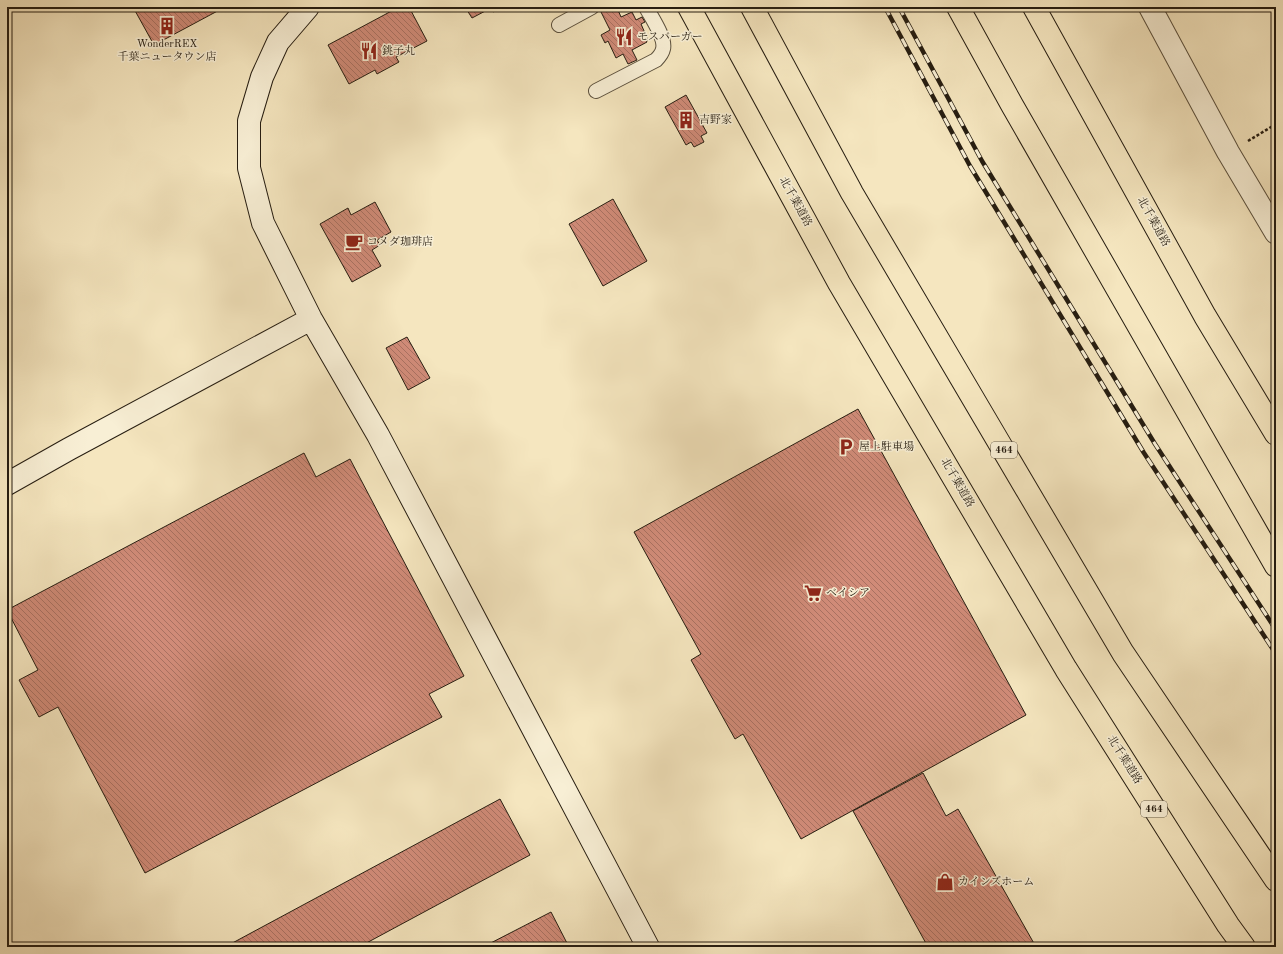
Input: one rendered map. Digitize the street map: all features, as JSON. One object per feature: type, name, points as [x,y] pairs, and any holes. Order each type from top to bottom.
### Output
[{"type":"highway","name":"北千葉道路","points":[[689,7],[840,283],[1070,676],[1228,925],[1244,947]]},
{"type":"highway","name":"464","points":[[752,7],[852,194],[1123,653],[1276,880]]},
{"type":"highway","points":[[958,7],[1012,105],[1276,566]]},
{"type":"highway","name":"北千葉道路","points":[[1034,7],[1205,316],[1276,434]]},
{"type":"highway","points":[[1228,925],[1236,947]]},
{"type":"street","points":[[308,7],[278,42],[262,77],[249,121],[249,168],[262,223],[311,320],[381,442],[648,947]]},
{"type":"street","points":[[1150,7],[1228,152],[1276,234]]},
{"type":"street","points":[[7,484],[69,449],[311,320]]},
{"type":"lane","points":[[559,25],[592,7]]},
{"type":"lane","points":[[596,91],[656,60],[662,54],[664,48],[663,41],[646,7]]},
{"type":"path","points":[[1228,152],[1276,124]]},
{"type":"building","name":"WonderREX 千葉ニュータウン店","points":[[133,7],[225,7],[154,45]]},
{"type":"building","name":"銚子丸","points":[[399,7],[409,7],[427,41],[396,57],[399,62],[377,74],[375,70],[349,84],[328,45]]},
{"type":"building","points":[[465,7],[502,7],[493,12],[491,8],[472,18]]},
{"type":"building","name":"モスバーガー","points":[[606,7],[621,7],[622,8],[618,10],[621,17],[632,12],[636,20],[642,17],[645,22],[641,24],[648,40],[632,50],[637,60],[628,64],[623,54],[616,58],[608,41],[605,43],[601,35],[610,30],[600,10]]},
{"type":"building","name":"吉野家","points":[[686,95],[707,133],[701,136],[704,142],[694,147],[691,142],[686,145],[665,107]]},
{"type":"building","points":[[613,199],[647,261],[603,286],[569,224]]},
{"type":"building","name":"コメダ珈琲店","points":[[375,202],[391,232],[377,240],[380,245],[372,250],[381,266],[352,282],[320,224],[348,208],[351,215]]},
{"type":"building","points":[[407,337],[430,378],[408,390],[386,348]]},
{"type":"building","name":"ベイシア","points":[[858,409],[1026,715],[801,839],[743,734],[735,739],[691,660],[701,654],[634,532]]},
{"type":"building","points":[[304,453],[316,477],[350,459],[464,676],[429,694],[442,717],[145,873],[58,707],[39,717],[19,680],[38,670],[7,610]]},
{"type":"building","name":"カインズホーム","points":[[923,773],[946,816],[958,809],[1036,947],[928,947],[853,811]]},
{"type":"building","points":[[500,799],[530,855],[359,947],[225,947]]},
{"type":"building","points":[[551,912],[569,947],[483,947]]},
{"type":"railway","points":[[885,7],[970,166],[1144,453],[1276,654]]},
{"type":"railway","points":[[899,7],[982,161],[1155,444],[1276,630]]},
{"type":"place","name":"WonderREX 千葉ニュータウン店","points":[[167,26]]},
{"type":"place","name":"モスバーガー","points":[[624,37]]},
{"type":"place","name":"銚子丸","points":[[369,51]]},
{"type":"place","name":"吉野家","points":[[686,120]]},
{"type":"place","name":"コメダ珈琲店","points":[[354,242]]},
{"type":"place","name":"屋上駐車場","points":[[846,447]]},
{"type":"place","name":"ベイシア","points":[[813,593]]},
{"type":"place","name":"カインズホーム","points":[[945,882]]}]
